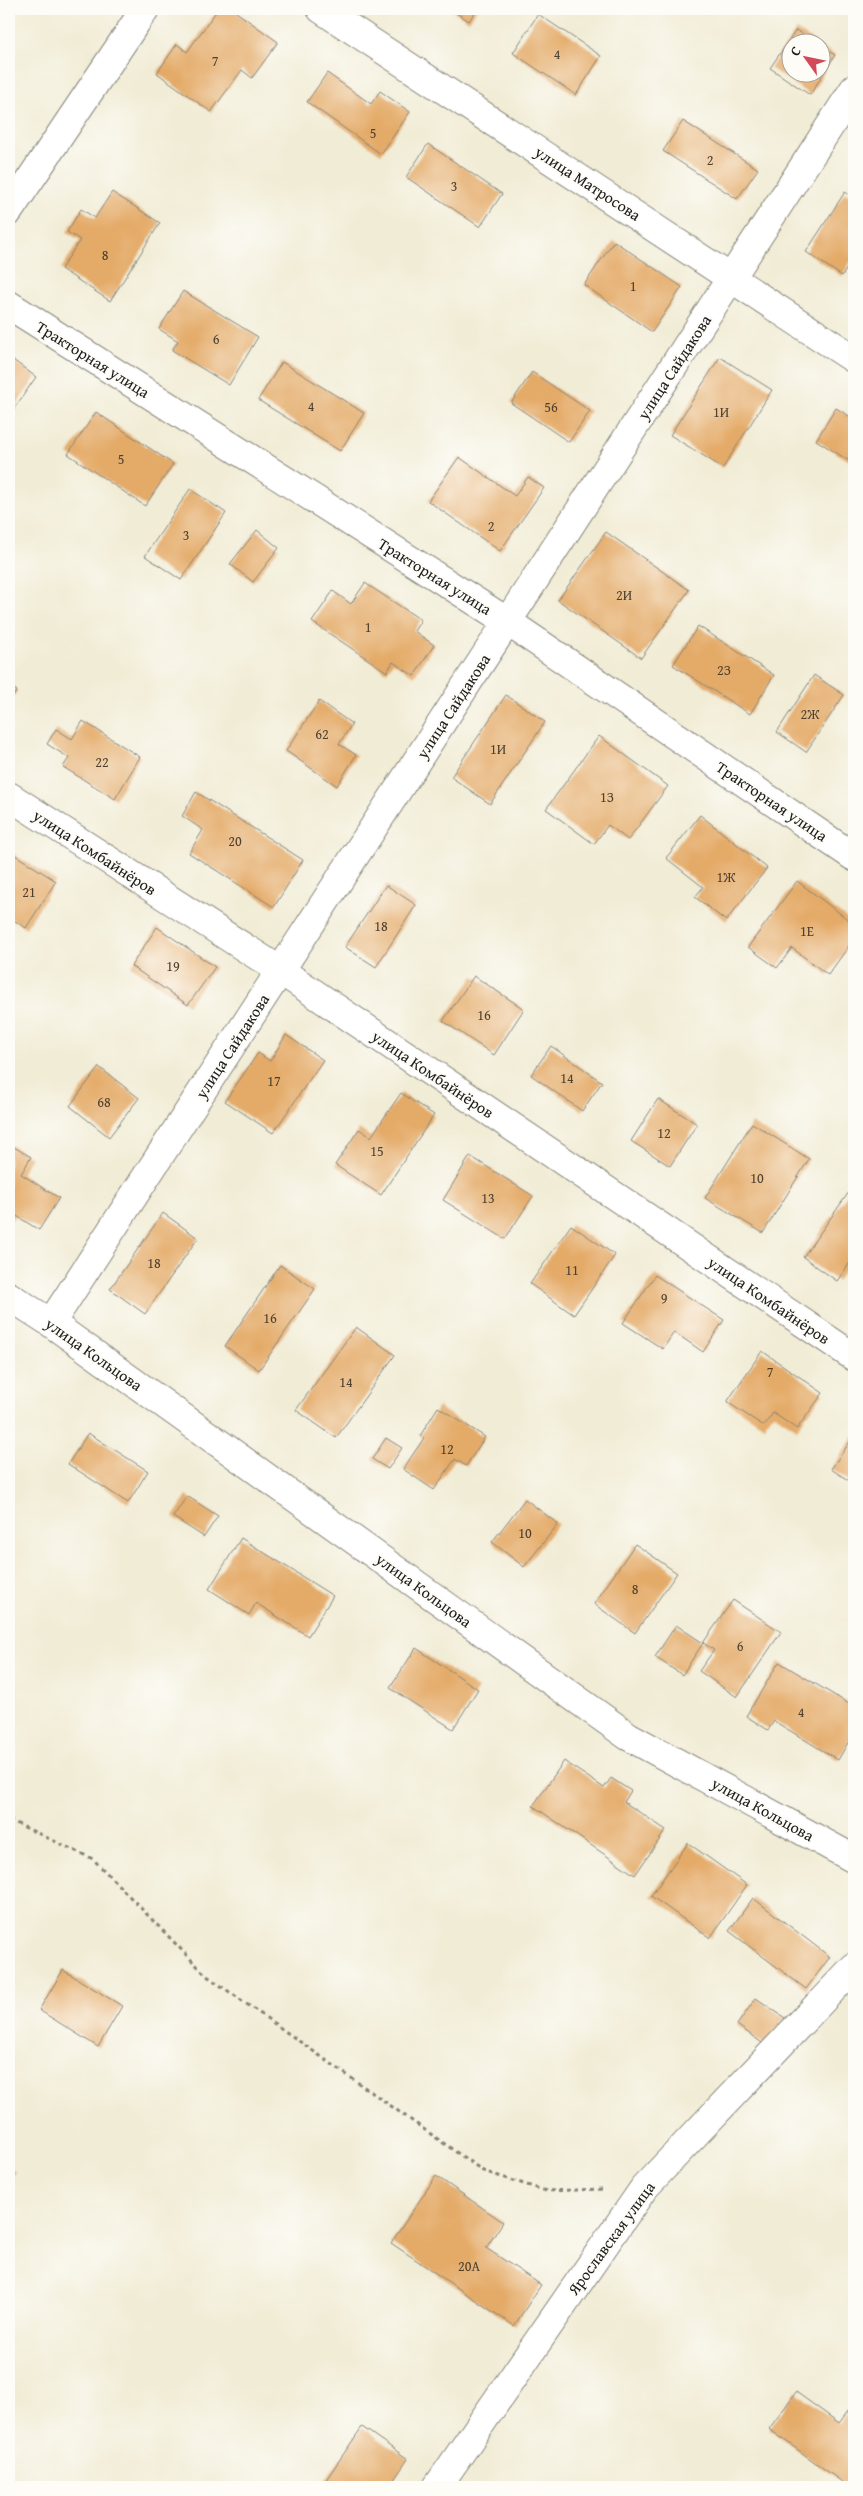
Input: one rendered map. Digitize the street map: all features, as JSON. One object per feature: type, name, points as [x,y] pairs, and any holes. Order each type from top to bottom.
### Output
[{"type":"street","points":[[9,211],[145,9]]},
{"type":"street","name":"улица Матросова","points":[[321,9],[854,359]]},
{"type":"street","name":"улица Сайдакова","points":[[50,1323],[854,89]]},
{"type":"street","name":"Тракторная улица","points":[[9,305],[508,622],[854,857]]},
{"type":"street","name":"улица Комбайнёров","points":[[9,796],[281,971],[854,1357]]},
{"type":"street","name":"улица Кольцова","points":[[9,1296],[50,1323],[628,1736],[854,1859]]},
{"type":"street","name":"Ярославская улица","points":[[436,2487],[644,2188],[854,1967]]},
{"type":"path","points":[[9,1820],[94,1859],[208,1976],[484,2171],[546,2191],[644,2188]]},
{"type":"building","points":[[218,9],[232,9],[278,42],[252,78],[242,70],[211,112],[157,73],[177,44],[187,52]]},
{"type":"building","points":[[450,9],[477,9],[469,21]]},
{"type":"building","points":[[538,14],[601,56],[576,95],[513,53]]},
{"type":"building","points":[[830,52],[835,55],[830,63]]},
{"type":"building","points":[[780,53],[780,75],[770,68]]},
{"type":"building","points":[[327,73],[371,104],[380,91],[410,112],[381,154],[307,102]]},
{"type":"building","points":[[791,82],[818,82],[810,95]]},
{"type":"building","points":[[683,121],[758,169],[737,199],[663,151]]},
{"type":"building","points":[[428,144],[502,194],[480,227],[406,177]]},
{"type":"building","points":[[112,192],[160,223],[110,301],[61,269],[80,240],[67,232],[81,209],[95,218]]},
{"type":"building","points":[[845,192],[854,198],[854,257],[842,276],[806,252]]},
{"type":"building","points":[[614,241],[682,287],[652,332],[584,285]]},
{"type":"building","points":[[183,291],[258,337],[229,385],[172,350],[178,341],[159,329]]},
{"type":"building","points":[[9,357],[36,377],[9,416]]},
{"type":"building","points":[[720,357],[772,390],[723,468],[670,435]]},
{"type":"building","points":[[282,362],[364,413],[340,451],[258,400]]},
{"type":"building","points":[[532,372],[590,411],[569,442],[511,403]]},
{"type":"building","points":[[836,408],[854,419],[854,464],[816,440]]},
{"type":"building","points":[[96,412],[173,464],[145,506],[68,454]]},
{"type":"building","points":[[459,457],[515,496],[528,477],[544,488],[500,551],[428,501]]},
{"type":"building","points":[[190,489],[226,513],[181,580],[145,556]]},
{"type":"building","points":[[257,530],[279,548],[253,582],[230,564]]},
{"type":"building","points":[[606,532],[689,590],[641,658],[558,600]]},
{"type":"building","points":[[365,583],[421,620],[414,631],[434,645],[414,676],[393,662],[387,672],[312,622],[333,591],[351,604]]},
{"type":"building","points":[[698,626],[774,675],[750,714],[673,665]]},
{"type":"building","points":[[814,675],[844,695],[806,752],[777,732]]},
{"type":"building","points":[[9,685],[17,691],[9,702]]},
{"type":"building","points":[[506,695],[545,722],[490,804],[451,777]]},
{"type":"building","points":[[319,701],[352,724],[339,744],[356,755],[337,786],[286,751]]},
{"type":"building","points":[[83,721],[140,757],[115,799],[63,767],[69,758],[47,744],[56,729],[72,739]]},
{"type":"building","points":[[599,736],[668,786],[628,840],[608,825],[594,844],[546,809]]},
{"type":"building","points":[[196,792],[303,860],[274,907],[189,853],[203,830],[182,816]]},
{"type":"building","points":[[700,815],[767,868],[726,921],[695,897],[703,887],[666,858]]},
{"type":"building","points":[[9,851],[56,881],[26,928],[9,917]]},
{"type":"building","points":[[797,881],[854,924],[854,939],[828,975],[792,948],[777,968],[748,947]]},
{"type":"building","points":[[386,885],[416,905],[376,967],[345,947]]},
{"type":"building","points":[[157,927],[215,967],[188,1005],[131,966]]},
{"type":"building","points":[[474,976],[524,1009],[494,1055],[443,1021]]},
{"type":"building","points":[[286,1035],[323,1060],[273,1133],[225,1101],[258,1053],[270,1061]]},
{"type":"building","points":[[551,1046],[602,1082],[582,1111],[531,1075]]},
{"type":"building","points":[[99,1067],[139,1098],[109,1137],[70,1106]]},
{"type":"building","points":[[401,1093],[434,1115],[381,1195],[335,1165],[359,1129],[371,1137]]},
{"type":"building","points":[[658,1099],[697,1124],[670,1166],[631,1141]]},
{"type":"building","points":[[752,1123],[809,1159],[763,1233],[705,1198]]},
{"type":"building","points":[[9,1144],[31,1157],[21,1174],[59,1198],[39,1230],[15,1215],[9,1224]]},
{"type":"building","points":[[470,1156],[533,1196],[505,1239],[443,1200]]},
{"type":"building","points":[[854,1185],[854,1257],[837,1281],[803,1257]]},
{"type":"building","points":[[163,1213],[198,1238],[145,1314],[110,1289]]},
{"type":"building","points":[[571,1225],[615,1255],[574,1315],[530,1284]]},
{"type":"building","points":[[280,1265],[315,1289],[259,1370],[225,1346]]},
{"type":"building","points":[[655,1275],[724,1320],[703,1352],[674,1332],[663,1349],[623,1323]]},
{"type":"building","points":[[356,1327],[395,1355],[336,1438],[296,1410]]},
{"type":"building","points":[[762,1351],[823,1393],[797,1429],[773,1413],[764,1426],[727,1402]]},
{"type":"building","points":[[438,1407],[485,1437],[466,1466],[455,1459],[434,1490],[403,1469],[424,1438],[420,1436]]},
{"type":"building","points":[[88,1433],[148,1471],[128,1503],[68,1464]]},
{"type":"building","points":[[854,1436],[854,1484],[831,1469]]},
{"type":"building","points":[[386,1438],[402,1448],[388,1469],[372,1459]]},
{"type":"building","points":[[187,1496],[218,1516],[204,1537],[173,1517]]},
{"type":"building","points":[[525,1499],[558,1524],[524,1567],[492,1542]]},
{"type":"building","points":[[241,1538],[333,1596],[308,1636],[256,1603],[249,1615],[209,1589]]},
{"type":"building","points":[[635,1544],[677,1573],[635,1633],[594,1604]]},
{"type":"building","points":[[733,1600],[781,1632],[737,1697],[699,1671],[714,1650],[703,1643]]},
{"type":"building","points":[[676,1625],[703,1643],[682,1675],[655,1657]]},
{"type":"building","points":[[416,1648],[478,1689],[453,1729],[390,1688]]},
{"type":"building","points":[[779,1662],[854,1707],[854,1732],[838,1760],[774,1721],[768,1730],[746,1716]]},
{"type":"building","points":[[564,1761],[604,1788],[611,1778],[631,1791],[624,1802],[666,1830],[635,1875],[533,1806]]},
{"type":"building","points":[[688,1843],[747,1885],[710,1938],[651,1896]]},
{"type":"building","points":[[753,1898],[830,1957],[806,1989],[729,1931]]},
{"type":"building","points":[[63,1970],[122,2006],[98,2047],[39,2010]]},
{"type":"building","points":[[756,1998],[785,2018],[765,2045],[737,2025]]},
{"type":"building","points":[[9,2168],[15,2171],[9,2181]]},
{"type":"building","points":[[436,2176],[503,2222],[486,2248],[541,2285],[514,2326],[391,2243]]},
{"type":"building","points":[[796,2392],[839,2423],[852,2406],[854,2408],[854,2487],[849,2487],[769,2429]]},
{"type":"building","points":[[362,2427],[408,2459],[389,2487],[321,2487]]}]
